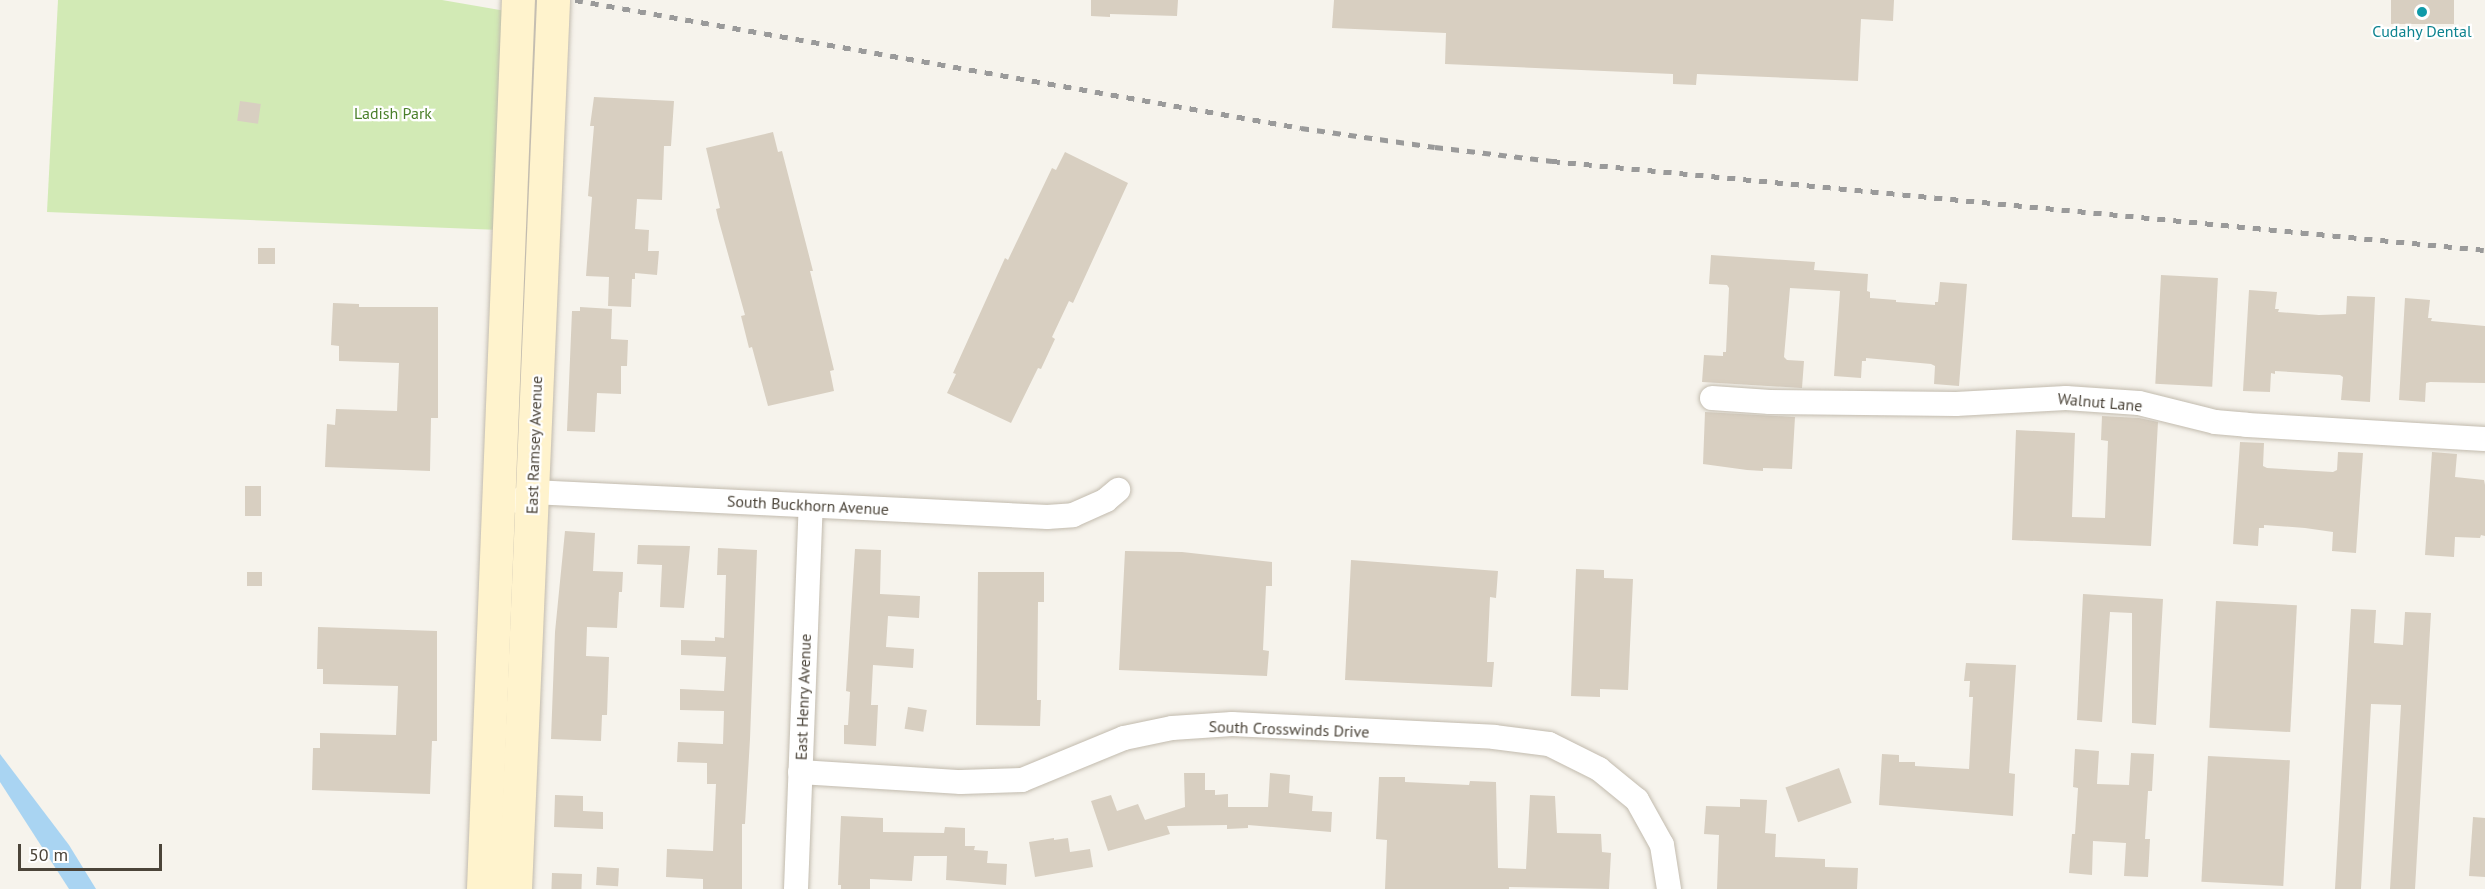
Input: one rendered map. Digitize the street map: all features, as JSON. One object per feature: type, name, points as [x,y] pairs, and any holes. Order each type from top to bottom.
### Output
[{"type":"street","name":"East Ramsey Avenue","points":[[483,889],[518,0]]},
{"type":"street","name":"East Ramsey Avenue","points":[[515,889],[553,0]]},
{"type":"street","name":"Walnut Lane","points":[[1712,398],[1770,402],[1956,404],[2066,398],[2139,403],[2215,422],[2485,439]]},
{"type":"street","name":"South Buckhorn Avenue","points":[[532,492],[1047,517],[1073,515],[1106,501],[1118,490]]},
{"type":"street","points":[[498,513],[532,492]]},
{"type":"street","name":"East Henry Avenue","points":[[796,889],[811,506]]},
{"type":"street","name":"South Crosswinds Drive","points":[[800,772],[961,782],[1022,780],[1124,738],[1172,728],[1232,724],[1494,737],[1549,744],[1599,769],[1637,800],[1662,845],[1669,889]]},
{"type":"green space","name":"Ladish Park","points":[[58,0],[442,0],[511,12],[500,230],[47,212]]},
{"type":"water","points":[[0,754],[69,845],[96,889],[69,889],[0,782]]},
{"type":"building","points":[[1091,0],[1178,0],[1177,16],[1110,14],[1110,17],[1091,16]]},
{"type":"building","points":[[1334,0],[1894,0],[1893,21],[1861,19],[1858,81],[1697,74],[1696,85],[1673,84],[1673,74],[1445,64],[1446,33],[1332,28]]},
{"type":"building","name":"Cudahy Dental","points":[[2391,0],[2454,0],[2454,24],[2391,24]]},
{"type":"building","points":[[594,97],[674,101],[671,146],[664,146],[662,200],[637,199],[635,229],[649,230],[648,251],[659,251],[657,275],[635,273],[635,279],[632,279],[631,307],[608,306],[609,277],[586,276],[592,197],[588,196],[594,126],[590,126]]},
{"type":"building","points":[[240,101],[261,104],[258,124],[237,121]]},
{"type":"building","points":[[773,132],[778,152],[782,151],[813,271],[810,271],[834,370],[830,371],[834,391],[768,406],[741,316],[745,315],[718,218],[716,209],[720,208],[706,148]]},
{"type":"building","points":[[1065,152],[1128,183],[1073,303],[1069,301],[1052,337],[1055,339],[1041,369],[1038,368],[1011,423],[947,393],[956,374],[953,373],[1005,258],[1008,260],[1052,168],[1056,170]]},
{"type":"building","points":[[258,248],[275,248],[275,264],[258,264]]},
{"type":"building","points":[[1711,255],[1815,262],[1814,270],[1868,274],[1867,291],[1870,292],[1870,298],[1896,300],[1896,302],[1935,305],[1935,302],[1938,302],[1940,282],[1967,284],[1959,386],[1934,384],[1935,366],[1931,364],[1866,358],[1866,361],[1862,361],[1861,378],[1834,376],[1840,291],[1790,288],[1784,357],[1787,360],[1804,361],[1802,388],[1702,382],[1704,355],[1723,356],[1723,352],[1726,352],[1729,288],[1727,285],[1709,284]]},
{"type":"building","points":[[2161,275],[2218,278],[2212,387],[2155,384]]},
{"type":"building","points":[[2249,290],[2277,292],[2275,309],[2279,309],[2278,312],[2319,315],[2346,314],[2347,296],[2375,297],[2370,402],[2341,400],[2343,377],[2340,375],[2275,371],[2275,374],[2271,373],[2270,392],[2243,391]]},
{"type":"building","points":[[2405,298],[2430,300],[2428,318],[2432,318],[2431,321],[2485,326],[2485,383],[2430,382],[2426,383],[2425,402],[2399,400]]},
{"type":"building","points":[[333,303],[359,304],[359,307],[438,307],[438,418],[431,418],[430,471],[325,467],[327,424],[335,425],[336,409],[397,411],[399,363],[339,361],[339,346],[331,345]]},
{"type":"building","points":[[580,307],[612,309],[611,339],[628,340],[627,366],[621,366],[621,394],[597,393],[595,432],[567,431],[572,311],[580,311]]},
{"type":"building","points":[[1705,412],[1795,417],[1792,469],[1763,468],[1763,471],[1703,464]]},
{"type":"building","points":[[2102,416],[2139,418],[2158,422],[2151,546],[2012,540],[2016,430],[2075,433],[2072,517],[2105,518],[2108,441],[2101,440]]},
{"type":"building","points":[[2240,442],[2264,443],[2263,466],[2267,468],[2333,472],[2337,470],[2338,452],[2363,453],[2356,553],[2332,551],[2333,532],[2264,525],[2264,528],[2259,528],[2258,546],[2233,544]]},
{"type":"building","points":[[2432,452],[2457,454],[2455,477],[2484,480],[2485,536],[2481,535],[2480,538],[2455,537],[2454,557],[2425,555]]},
{"type":"building","points":[[245,486],[261,486],[261,516],[245,516]]},
{"type":"building","points":[[565,531],[595,533],[593,571],[623,572],[622,592],[619,592],[617,628],[587,627],[586,656],[609,657],[607,715],[602,715],[601,741],[551,739],[555,632]]},
{"type":"building","points":[[638,545],[690,546],[684,608],[660,607],[662,565],[637,564]]},
{"type":"building","points":[[718,548],[757,550],[750,739],[745,824],[742,824],[742,889],[703,889],[703,879],[666,877],[667,849],[713,851],[716,784],[707,784],[707,763],[677,762],[678,742],[723,744],[724,711],[680,710],[680,689],[724,691],[726,657],[681,655],[681,640],[715,641],[715,637],[724,638],[726,575],[717,575]]},
{"type":"building","points":[[855,549],[881,550],[880,594],[920,596],[919,618],[888,616],[886,647],[914,649],[913,668],[873,665],[871,705],[878,705],[876,746],[844,744],[844,725],[848,725],[850,692],[846,691]]},
{"type":"building","points":[[1125,551],[1182,552],[1272,562],[1272,586],[1266,586],[1263,650],[1269,651],[1267,676],[1119,670]]},
{"type":"building","points":[[1351,560],[1498,571],[1496,598],[1490,597],[1487,662],[1494,662],[1492,687],[1345,680]]},
{"type":"building","points":[[1576,569],[1604,570],[1604,578],[1633,579],[1628,690],[1600,689],[1600,697],[1571,696]]},
{"type":"building","points":[[247,572],[262,572],[262,586],[247,586]]},
{"type":"building","points":[[978,572],[1044,572],[1044,602],[1038,602],[1037,700],[1041,700],[1040,726],[976,725]]},
{"type":"building","points":[[2083,594],[2163,599],[2156,725],[2132,723],[2132,613],[2110,612],[2102,722],[2077,720]]},
{"type":"building","points":[[2216,601],[2297,605],[2290,732],[2209,728]]},
{"type":"building","points":[[2351,609],[2376,610],[2374,643],[2403,645],[2405,612],[2431,613],[2415,889],[2390,889],[2401,705],[2371,704],[2361,889],[2335,889]]},
{"type":"building","points":[[318,627],[437,631],[437,741],[432,741],[430,794],[312,790],[313,748],[320,748],[320,733],[396,735],[398,686],[323,684],[323,669],[317,669]]},
{"type":"building","points":[[1966,663],[2016,665],[2009,773],[2015,774],[2013,816],[1879,805],[1882,754],[1899,755],[1899,762],[1915,762],[1915,766],[1969,769],[1973,697],[1969,697],[1970,681],[1964,681]]},
{"type":"building","points":[[908,707],[927,710],[923,732],[905,729]]},
{"type":"building","points":[[2075,749],[2099,751],[2097,784],[2129,785],[2131,753],[2154,754],[2152,791],[2148,791],[2145,839],[2150,839],[2148,877],[2124,876],[2126,843],[2093,841],[2092,875],[2069,873],[2072,834],[2075,834],[2078,788],[2073,787]]},
{"type":"building","points":[[2208,756],[2290,760],[2283,886],[2201,882]]},
{"type":"building","points":[[1839,768],[1852,803],[1798,822],[1785,787]]},
{"type":"building","points":[[1184,773],[1205,773],[1205,790],[1215,790],[1215,795],[1228,794],[1228,807],[1268,807],[1270,773],[1290,775],[1289,793],[1313,796],[1312,811],[1332,812],[1331,832],[1248,825],[1248,828],[1227,829],[1227,825],[1167,826],[1170,834],[1108,851],[1091,801],[1111,795],[1117,811],[1138,804],[1145,820],[1185,807]]},
{"type":"building","points":[[1379,777],[1405,777],[1405,782],[1469,785],[1470,781],[1496,782],[1498,868],[1526,869],[1530,795],[1555,796],[1557,833],[1601,834],[1602,852],[1611,853],[1609,889],[1509,887],[1509,889],[1385,889],[1387,840],[1376,839]]},
{"type":"building","points":[[555,795],[583,796],[583,811],[603,812],[603,829],[554,827]]},
{"type":"building","points":[[1740,799],[1767,800],[1765,833],[1776,834],[1775,857],[1825,859],[1825,867],[1858,868],[1857,889],[1717,889],[1719,835],[1704,834],[1706,806],[1740,807]]},
{"type":"building","points":[[841,816],[883,818],[883,832],[944,833],[945,827],[965,828],[965,846],[975,846],[974,850],[988,851],[987,863],[1007,864],[1006,885],[946,880],[947,856],[914,856],[912,881],[870,879],[870,889],[841,889],[841,885],[838,885]]},
{"type":"building","points":[[2473,817],[2485,818],[2485,877],[2469,876]]},
{"type":"building","points":[[1054,838],[1054,840],[1068,838],[1070,852],[1090,849],[1093,867],[1035,877],[1029,842]]},
{"type":"building","points":[[597,867],[619,868],[618,886],[596,885]]},
{"type":"building","points":[[552,873],[582,874],[581,889],[551,889]]},
{"type":"railway","points":[[575,0],[1301,128],[1435,147],[1552,161],[2485,250]]},
{"type":"place","name":"Cudahy Dental","points":[[2422,12]]}]
